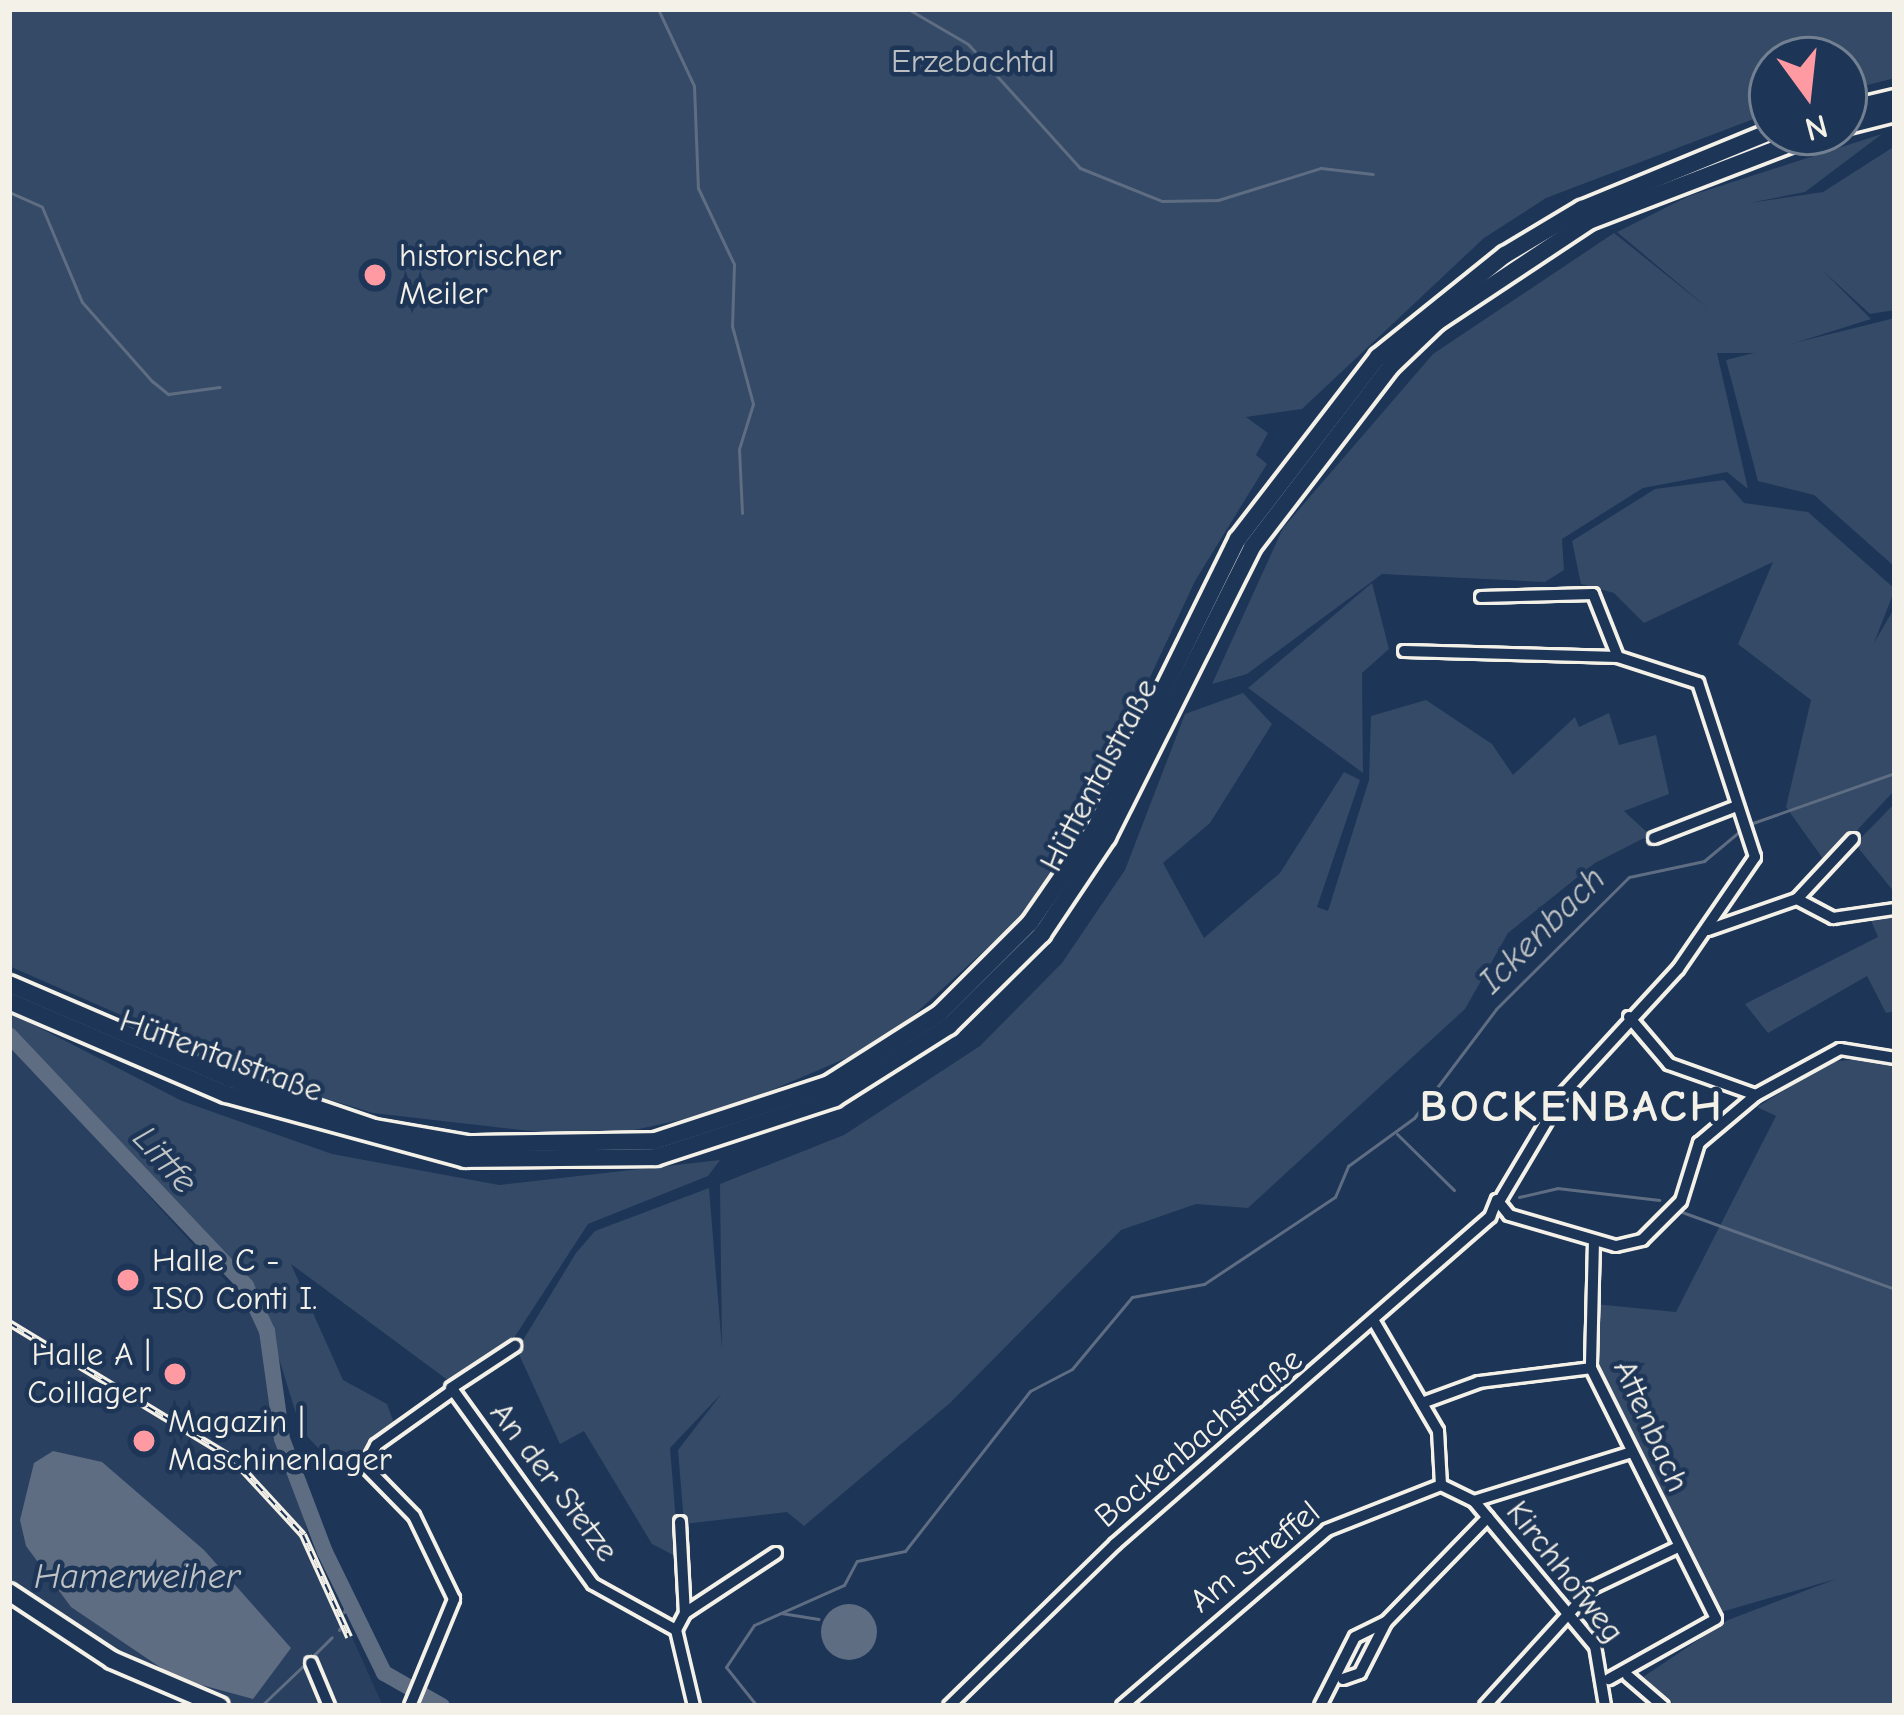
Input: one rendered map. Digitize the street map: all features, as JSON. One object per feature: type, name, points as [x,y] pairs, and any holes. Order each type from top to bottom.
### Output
[{"type":"main road","name":"Hüttentalstraße","points":[[88,1030],[354,1121],[467,1144],[655,1141],[829,1084],[939,1014],[1030,923],[1095,829],[1238,539],[1378,357],[1582,209],[1748,141]]},
{"type":"main road","name":"Hüttentalstraße","points":[[88,1030],[371,1141],[488,1161],[656,1157],[835,1097],[949,1026],[1042,934],[1107,837],[1263,530],[1390,367],[1437,322],[1589,221],[1758,156]]},
{"type":"main road","points":[[9,984],[88,1030]]},
{"type":"main road","points":[[9,1001],[88,1030]]},
{"type":"main road","points":[[9,1592],[112,1660],[220,1706]]},
{"type":"street","points":[[1481,597],[1593,594],[1618,657]]},
{"type":"street","points":[[1404,651],[1618,657],[1698,682],[1755,857],[1708,930],[1629,1017],[1507,1182],[1500,1200],[1509,1216]]},
{"type":"street","points":[[1654,838],[1737,806]]},
{"type":"street","points":[[1708,930],[1797,899],[1852,839]]},
{"type":"street","points":[[1797,899],[1834,918],[1895,909]]},
{"type":"street","points":[[1629,1017],[1670,1064],[1756,1095]]},
{"type":"street","points":[[1490,1217],[1509,1216],[1594,1241],[1632,1244],[1658,1232],[1699,1143],[1756,1095],[1840,1049],[1895,1058]]},
{"type":"street","name":"Bockenbachstraße","points":[[949,1706],[1114,1544],[1375,1323],[1490,1217],[1500,1200]]},
{"type":"street","name":"Attenbach","points":[[1594,1241],[1591,1369],[1629,1454],[1716,1618],[1628,1676]]},
{"type":"street","points":[[1375,1323],[1442,1442],[1441,1485]]},
{"type":"street","name":"An der Stetze","points":[[410,1705],[454,1599],[414,1516],[365,1466],[376,1445],[515,1346]]},
{"type":"street","points":[[1422,1403],[1479,1382],[1591,1369]]},
{"type":"street","name":"An der Stetze","points":[[451,1388],[593,1584],[676,1630]]},
{"type":"street","points":[[1474,1501],[1629,1454]]},
{"type":"street","name":"Kirchhofweg","points":[[1441,1485],[1474,1501],[1488,1517],[1609,1679]]},
{"type":"street","name":"Am Streffel","points":[[1122,1706],[1327,1530],[1441,1485]]},
{"type":"street","points":[[1343,1679],[1360,1673],[1386,1622],[1488,1517]]},
{"type":"street","points":[[680,1522],[685,1613]]},
{"type":"street","points":[[1485,1706],[1562,1614],[1678,1547]]},
{"type":"street","points":[[694,1706],[676,1630],[685,1613],[776,1552]]},
{"type":"street","points":[[1320,1706],[1343,1679],[1355,1637],[1386,1622]]},
{"type":"street","points":[[311,1663],[329,1706]]},
{"type":"street","points":[[1606,1706],[1609,1679],[1628,1676]]},
{"type":"street","name":"Kirchhofweg","points":[[1628,1676],[1663,1706]]},
{"type":"shaded area","points":[[9,1042],[266,1325],[309,1542],[383,1706],[233,1704],[118,1656],[9,1581]]},
{"type":"green space","name":"Erzebachtal","points":[[9,9],[1895,9],[1895,78],[1868,85],[1868,36],[1748,36],[1748,121],[1546,198],[1484,238],[1302,409],[1246,417],[1268,433],[1256,455],[1267,464],[1195,581],[1072,844],[1018,920],[884,1042],[723,1111],[634,1130],[539,1132],[373,1113],[281,1085],[9,966]]},
{"type":"green space","points":[[1895,146],[1895,310],[1870,314],[1821,269],[1871,319],[1763,353],[1717,353],[1748,489],[1727,472],[1643,488],[1562,539],[1564,570],[1545,582],[1382,574],[1247,674],[1212,684],[1283,528],[1433,354],[1614,233],[1710,310],[1617,232],[1689,196],[1814,156],[1853,156],[1805,192],[1749,203],[1823,192]]},
{"type":"green space","points":[[1895,318],[1895,567],[1814,495],[1758,481],[1726,360]]},
{"type":"green space","points":[[1724,480],[1744,503],[1808,512],[1895,589],[1874,643],[1895,607],[1895,790],[1826,863],[1786,807],[1811,700],[1738,644],[1773,562],[1644,623],[1614,593],[1581,584],[1572,541],[1655,489]]},
{"type":"green space","points":[[1372,583],[1389,649],[1362,673],[1363,773],[1248,688]]},
{"type":"green space","points":[[1243,693],[1272,724],[1210,823],[1163,863],[1204,938],[1280,873],[1344,772],[1360,780],[1317,907],[1328,911],[1369,780],[1371,716],[1426,700],[1492,744],[1513,775],[1575,717],[1579,727],[1609,713],[1619,745],[1656,735],[1669,794],[1624,811],[1650,835],[1595,863],[1508,933],[1465,1009],[1248,1208],[1196,1204],[1121,1230],[950,1403],[804,1526],[787,1512],[684,1524],[678,1450],[722,1393],[670,1448],[679,1558],[652,1544],[584,1431],[560,1444],[517,1350],[576,1253],[595,1231],[709,1188],[722,1348],[720,1184],[844,1135],[980,1046],[1062,963],[1125,870],[1185,714]]},
{"type":"green space","points":[[1895,803],[1895,893],[1855,844]]},
{"type":"green space","points":[[1895,907],[1895,1011],[1886,1013],[1867,976],[1768,1033],[1745,1004],[1878,937],[1870,918]]},
{"type":"green space","points":[[11,1013],[182,1101],[332,1154],[499,1185],[720,1160],[708,1176],[588,1224],[512,1341],[453,1384],[291,1264],[343,1380],[387,1404],[395,1426],[338,1469],[301,1430],[265,1313],[9,1042]]},
{"type":"green space","points":[[1858,1059],[1895,1065],[1895,1706],[1676,1706],[1643,1677],[1728,1620],[1836,1579],[1721,1612],[1593,1364],[1595,1304],[1676,1312],[1776,1116],[1757,1107],[1831,1062]]},
{"type":"water","name":"Hamerweiher","points":[[53,1451],[102,1462],[204,1550],[291,1648],[253,1699],[176,1678],[71,1607],[26,1546],[20,1520],[34,1463]]},
{"type":"water","points":[[849,1604],[869,1612],[877,1632],[869,1652],[849,1660],[829,1652],[821,1632],[829,1612]]},
{"type":"waterway","points":[[658,9],[694,86],[698,188],[734,264],[732,326],[753,404],[739,449],[742,513]]},
{"type":"waterway","points":[[908,9],[968,44],[1080,168],[1162,201],[1218,200],[1321,168],[1373,174]]},
{"type":"waterway","points":[[9,192],[42,207],[82,302],[152,381],[168,394],[220,387]]},
{"type":"waterway","name":"Ickenbach","points":[[1747,825],[1895,773]]},
{"type":"waterway","name":"BOCKENBACH","points":[[757,1706],[726,1667],[754,1625],[844,1585],[857,1561],[905,1551],[1030,1391],[1072,1369],[1132,1297],[1204,1284],[1335,1197],[1348,1166],[1414,1118],[1496,1009],[1629,877],[1704,861],[1740,831]]},
{"type":"waterway","name":"Littfe","points":[[9,1035],[246,1286],[267,1331],[282,1439],[325,1552],[384,1673],[442,1706]]},
{"type":"waterway","name":"Attenbach","points":[[1397,1134],[1454,1190]]},
{"type":"waterway","name":"Attenbach","points":[[1519,1197],[1557,1188],[1659,1200]]},
{"type":"waterway","name":"Attenbach","points":[[1682,1212],[1895,1289]]},
{"type":"waterway","points":[[344,1612],[348,1599]]},
{"type":"waterway","points":[[781,1613],[819,1619]]},
{"type":"waterway","points":[[314,1655],[332,1637]]},
{"type":"waterway","points":[[261,1706],[303,1666]]},
{"type":"railway","points":[[9,1323],[232,1458],[303,1535],[349,1637]]},
{"type":"place","name":"historischer Meiler","points":[[375,275]]},
{"type":"place","name":"Halle C - ISO Conti I.","points":[[128,1280]]},
{"type":"place","name":"Halle A | Coillager","points":[[175,1374]]},
{"type":"place","name":"Magazin | Maschinenlager","points":[[144,1441]]},
{"type":"district","name":"BOCKENBACH","points":[[1572,1107]]}]
